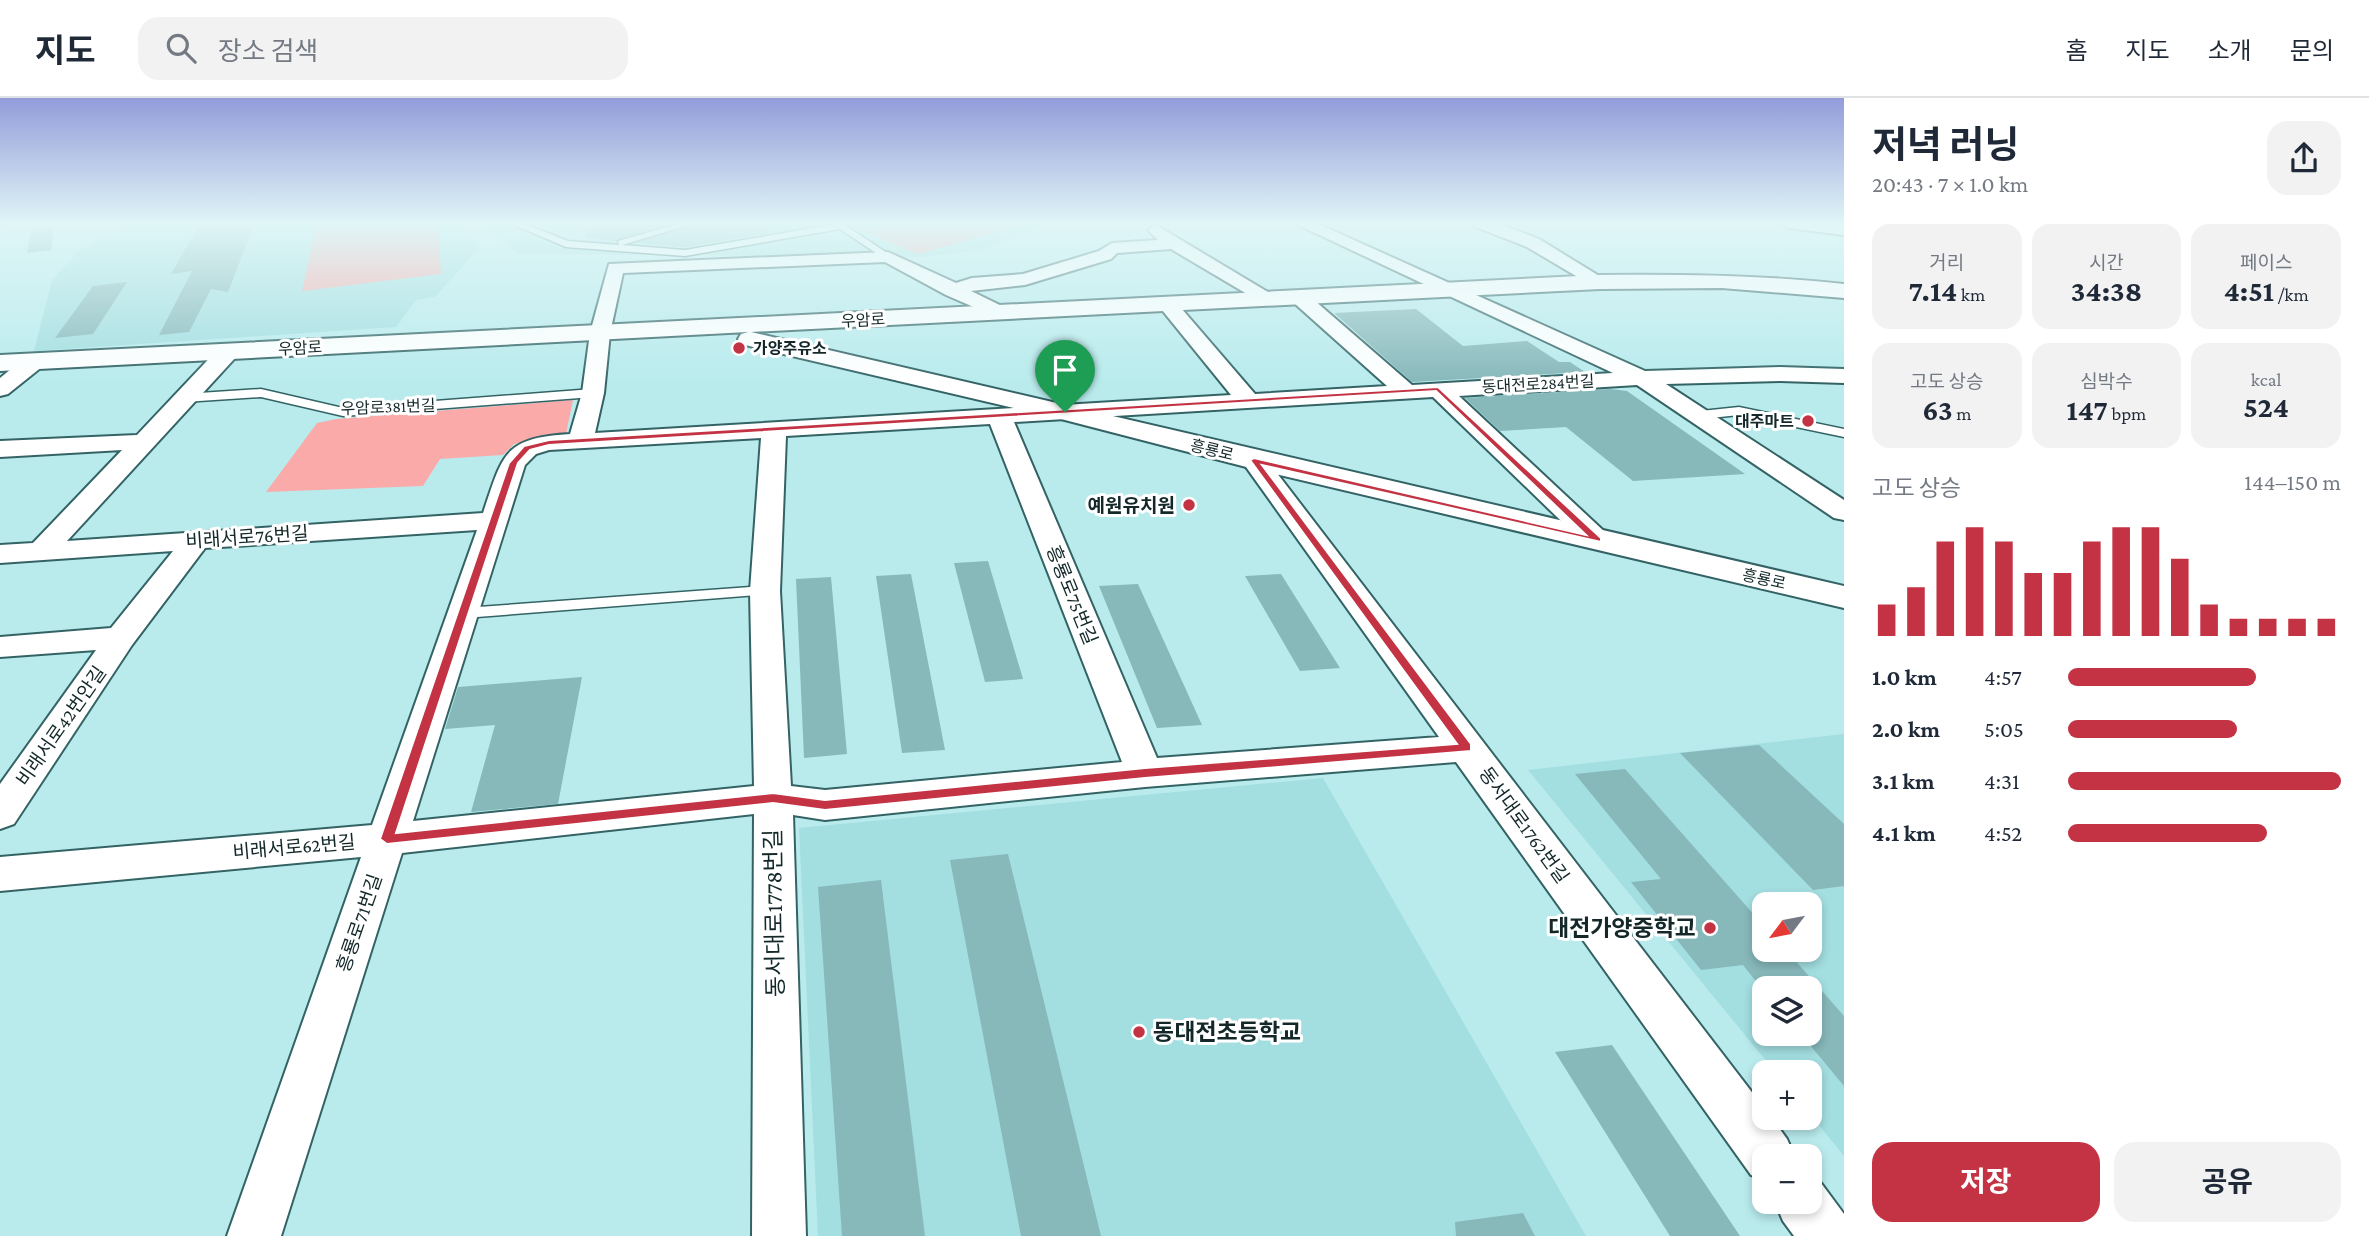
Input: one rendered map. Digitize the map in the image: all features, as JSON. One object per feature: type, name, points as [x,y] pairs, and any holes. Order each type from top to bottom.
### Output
[{"type":"main road","name":"우암로","points":[[0,363],[1600,282],[1705,280],[1844,291]]},
{"type":"main road","name":"흥룡로","points":[[704,328],[1065,412],[1254,460],[1844,597]]},
{"type":"street","name":"우암로","points":[[581,441],[593,393],[600,333],[613,276]]},
{"type":"street","name":"우암로","points":[[926,276],[1001,313]]},
{"type":"street","points":[[953,290],[972,284],[1035,276]]},
{"type":"street","points":[[1229,276],[1270,300]]},
{"type":"street","points":[[1416,276],[1642,378],[1844,512]]},
{"type":"street","points":[[1590,276],[1600,282]]},
{"type":"street","points":[[1300,298],[1406,391]]},
{"type":"street","points":[[1168,305],[1248,401]]},
{"type":"street","points":[[41,552],[228,352]]},
{"type":"street","points":[[0,388],[35,361]]},
{"type":"street","name":"동대전로284번길","points":[[1065,412],[1642,378],[1780,374],[1844,376]]},
{"type":"street","points":[[1438,389],[1597,540]]},
{"type":"street","name":"흥룡로71번길","points":[[254,1236],[513,463],[527,448],[549,443],[1065,412]]},
{"type":"street","name":"흥룡로75번길","points":[[1000,418],[1145,773]]},
{"type":"street","name":"동서대로1778번길","points":[[774,429],[765,591],[773,798],[779,1236]]},
{"type":"street","points":[[0,449],[143,442]]},
{"type":"street","name":"동서대로1762번길","points":[[1254,460],[1759,1144]]},
{"type":"street","name":"비래서로76번길","points":[[0,554],[495,520]]},
{"type":"street","name":"비래서로42번안길","points":[[0,814],[121,638],[196,541]]},
{"type":"street","name":"비래서로42번안길","points":[[0,647],[121,638]]},
{"type":"street","name":"비래서로62번길","points":[[0,874],[387,839],[773,798],[825,805],[1145,773],[1466,748]]},
{"type":"street","points":[[1811,1214],[1827,1236]]},
{"type":"lane","name":"우암로381번길","points":[[184,398],[261,393],[343,412],[593,393]]},
{"type":"lane","points":[[1700,415],[1739,411],[1844,433]]},
{"type":"lane","points":[[464,613],[765,591]]},
{"type":"shaded area","points":[[56,276],[454,276],[435,297],[416,300],[396,327],[34,351],[52,280]]},
{"type":"shaded area","points":[[305,276],[424,276],[302,291]]},
{"type":"shaded area","points":[[573,400],[566,434],[514,444],[503,455],[440,459],[423,486],[266,492],[317,423],[336,419]]},
{"type":"shaded area","name":"대전가양중학교","points":[[1844,734],[1844,1156],[1822,1129],[1822,1060],[1765,1060],[1754,1046],[1822,1046],[1822,976],[1752,976],[1752,1044],[1528,770]]},
{"type":"shaded area","name":"동대전초등학교","points":[[1323,778],[1586,1236],[818,1236],[799,828]]},
{"type":"building","points":[[189,276],[234,276],[228,292],[211,289],[189,332],[159,335]]},
{"type":"building","points":[[127,282],[93,334],[55,338],[93,286]]},
{"type":"building","points":[[1416,309],[1463,346],[1527,341],[1559,362],[1570,362],[1585,372],[1412,382],[1334,313]]},
{"type":"building","points":[[1610,389],[1627,391],[1745,474],[1633,481],[1566,427],[1500,431],[1465,398]]},
{"type":"building","points":[[988,561],[1023,679],[985,682],[954,563]]},
{"type":"building","points":[[911,574],[945,750],[902,753],[876,576]]},
{"type":"building","points":[[1281,574],[1340,668],[1300,671],[1245,576]]},
{"type":"building","points":[[831,577],[847,754],[804,758],[796,579]]},
{"type":"building","points":[[1138,584],[1202,725],[1157,728],[1099,586]]},
{"type":"building","points":[[582,677],[558,804],[471,812],[495,725],[445,729],[458,687]]},
{"type":"building","points":[[1759,745],[1844,824],[1844,886],[1813,890],[1680,753]]},
{"type":"building","points":[[1625,769],[1752,912],[1752,962],[1797,962],[1809,976],[1752,976],[1743,965],[1701,970],[1631,882],[1661,879],[1575,774]]},
{"type":"building","points":[[1008,854],[1101,1236],[1021,1236],[950,860]]},
{"type":"building","points":[[881,880],[925,1236],[842,1236],[818,887]]},
{"type":"building","points":[[1822,991],[1844,1016],[1844,1086],[1811,1046],[1822,1046]]},
{"type":"building","points":[[1612,1045],[1740,1236],[1670,1236],[1555,1052]]},
{"type":"building","points":[[1523,1213],[1535,1236],[1456,1236],[1455,1222]]},
{"type":"place","name":"가양주유소","points":[[739,348]]},
{"type":"place","name":"대주마트","points":[[1808,421]]},
{"type":"place","name":"예원유치원","points":[[1189,505]]},
{"type":"place","name":"대전가양중학교","points":[[1710,928]]},
{"type":"place","name":"동대전초등학교","points":[[1139,1032]]},
{"type":"route","points":[[1438,389],[1597,540],[1254,460],[1466,748],[1145,773],[825,805],[773,798],[387,839],[513,463],[527,448],[549,443],[1065,412],[1438,389]]}]
